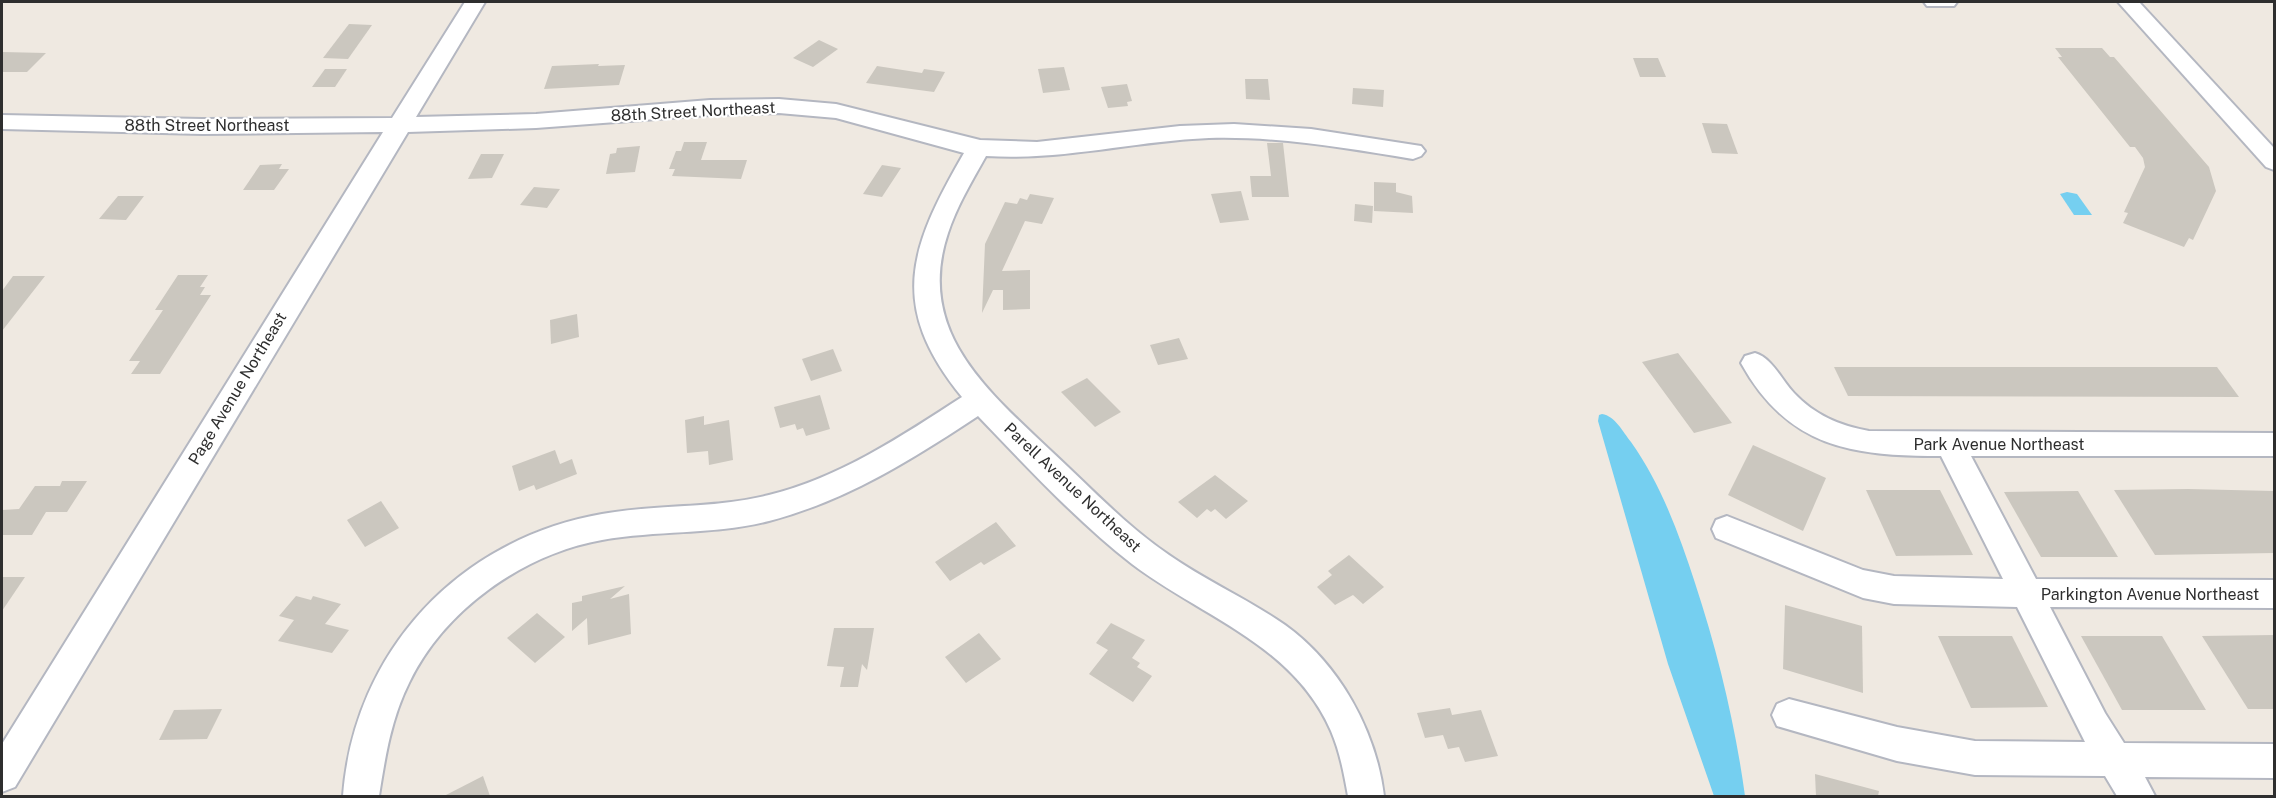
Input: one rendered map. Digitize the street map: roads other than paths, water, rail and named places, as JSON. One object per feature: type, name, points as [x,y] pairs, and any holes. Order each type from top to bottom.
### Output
[{"type":"street","name":"Page Avenue Northeast","points":[[2,775],[398,124],[475,2]]},
{"type":"street","points":[[1934,2],[1947,2]]},
{"type":"street","points":[[2128,2],[2274,162]]},
{"type":"street","name":"88th Street Northeast","points":[[2,122],[88,126],[398,124],[541,120],[669,110],[773,106],[850,113],[979,148],[1066,146],[1217,131],[1285,133],[1413,151]]},
{"type":"street","name":"Parell Avenue Northeast","points":[[979,148],[946,207],[928,262],[927,287],[930,316],[943,347],[982,399],[1116,532],[1158,565],[1275,636],[1302,661],[1332,696],[1355,744],[1366,796]]},
{"type":"street","name":"Park Avenue Northeast","points":[[1755,363],[1779,396],[1796,414],[1831,434],[1874,443],[2274,444]]},
{"type":"street","points":[[361,796],[371,739],[382,704],[407,654],[460,595],[484,575],[542,545],[600,527],[735,515],[771,508],[849,478],[903,450],[982,399]]},
{"type":"street","name":"Parkington Avenue Northeast","points":[[1950,444],[2114,760],[2137,796]]},
{"type":"street","name":"Parkington Avenue Northeast","points":[[1727,529],[1863,584],[1894,590],[2026,594],[2274,594]]},
{"type":"street","points":[[1789,715],[1897,744],[1975,758],[2274,761]]},
{"type":"water","points":[[2067,192],[2077,194],[2092,215],[2074,215],[2060,194]]},
{"type":"water","points":[[1599,415],[1607,415],[1618,425],[1642,458],[1676,528],[1718,662],[1731,715],[1745,796],[1714,796],[1668,664],[1598,421]]}]
